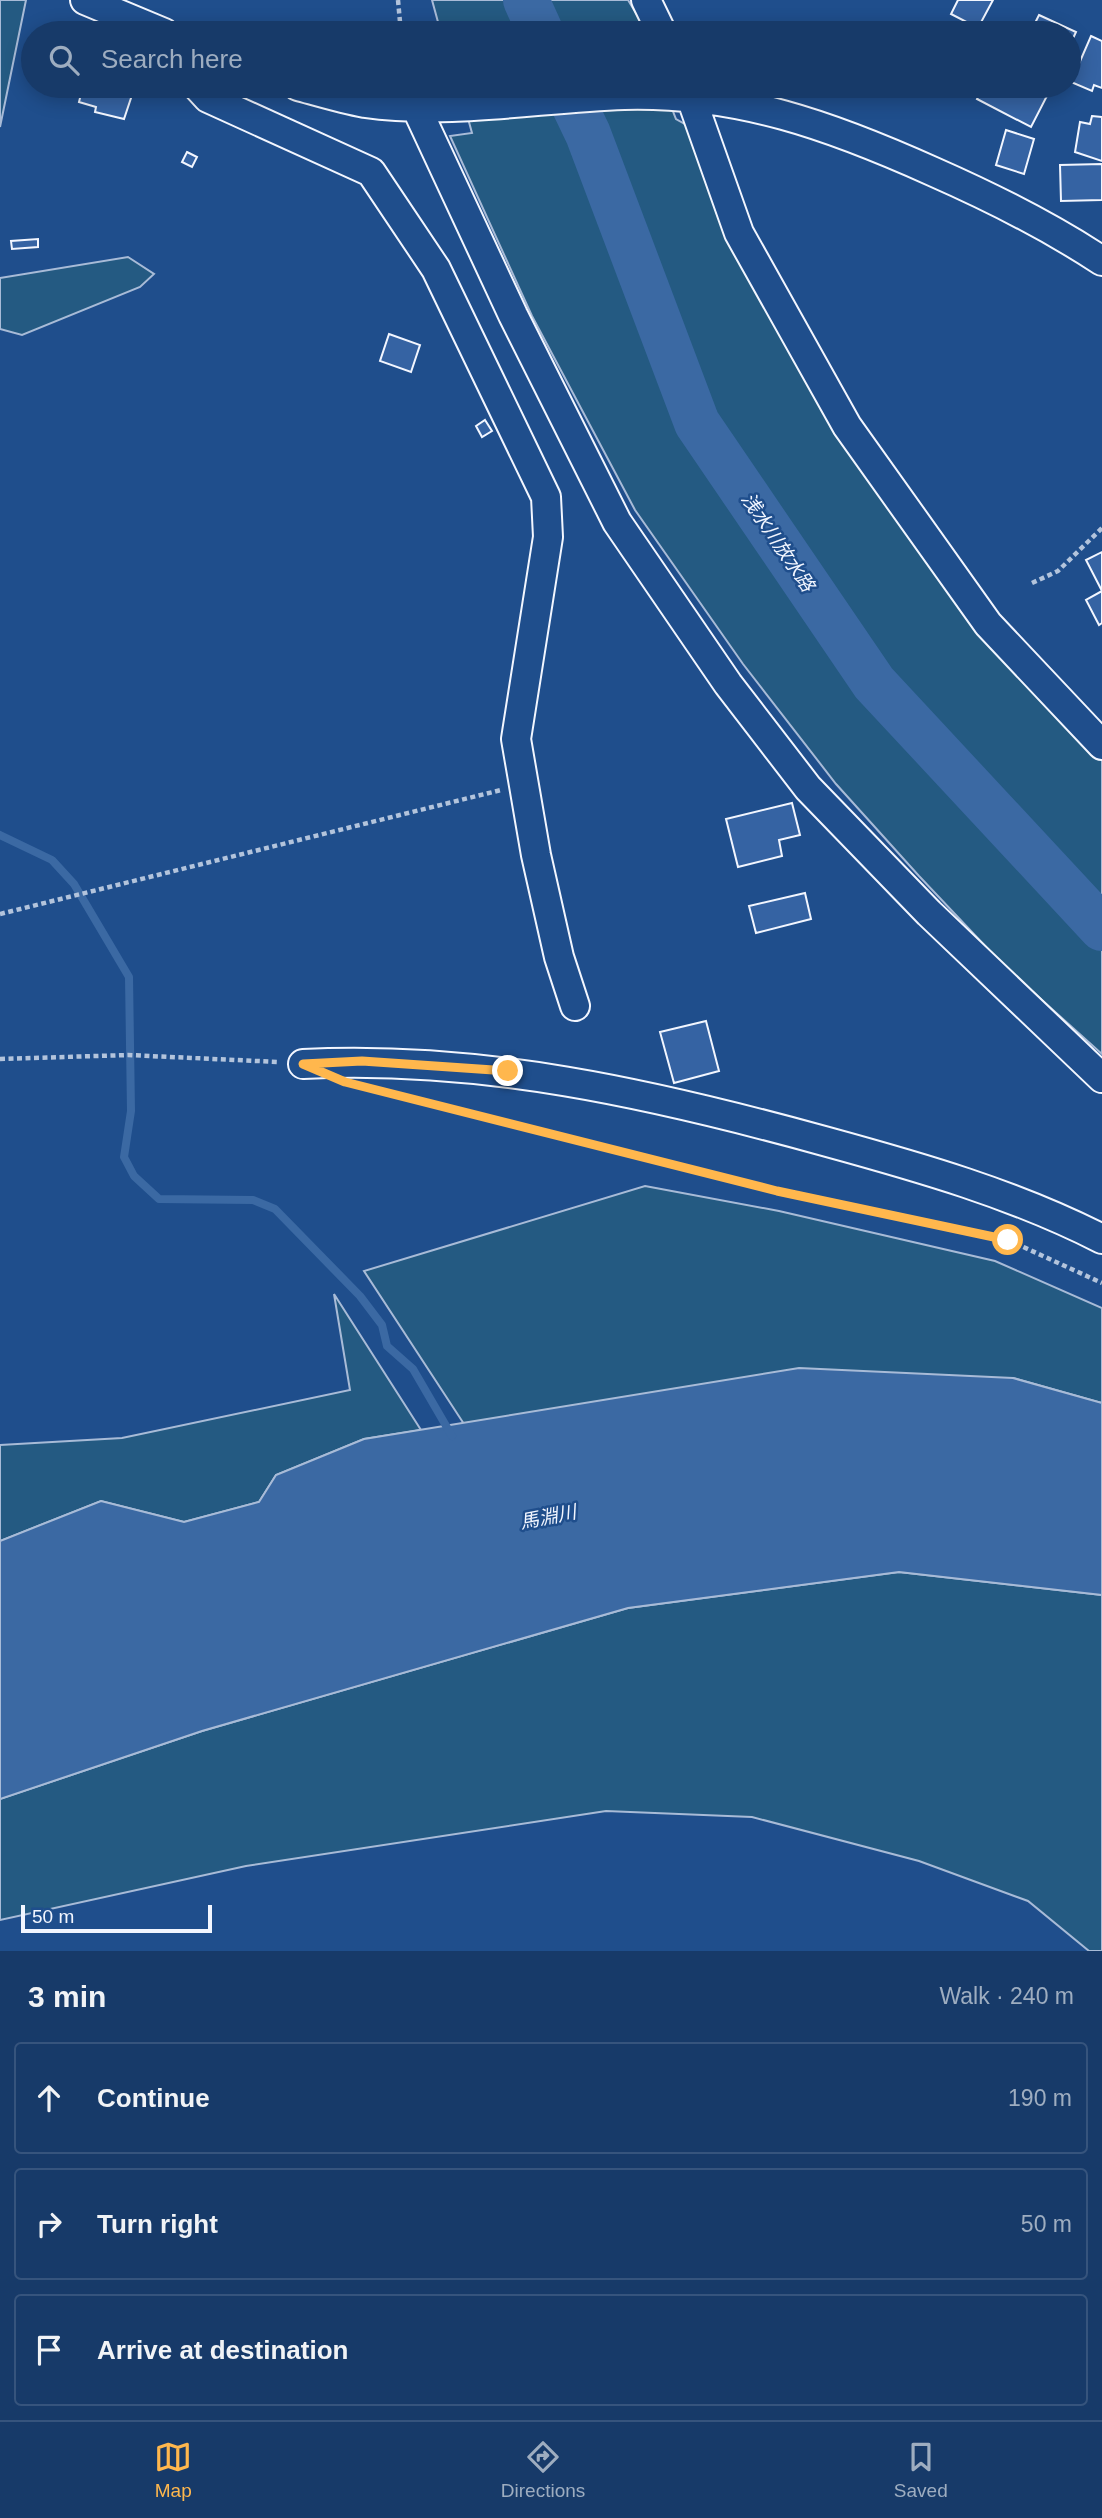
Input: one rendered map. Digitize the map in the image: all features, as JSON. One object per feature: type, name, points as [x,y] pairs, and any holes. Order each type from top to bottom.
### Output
[{"type":"street","points":[[85,0],[120,7],[144,21]]},
{"type":"street","points":[[646,0],[656,21]]},
{"type":"street","points":[[208,98],[371,172],[436,269],[546,498],[548,537],[516,739],[522,785],[559,957],[575,1006]]},
{"type":"street","points":[[345,98],[364,103],[416,107],[578,98]]},
{"type":"street","points":[[687,98],[739,233],[847,426],[988,624],[1102,745]]},
{"type":"street","points":[[711,98],[792,116],[852,135],[1012,208],[1056,231],[1102,261]]},
{"type":"street","points":[[416,107],[513,315],[617,522],[728,684],[808,788],[929,913],[1102,1078]]},
{"type":"street","points":[[303,1064],[362,1061],[508,1071],[740,1118],[921,1168],[1057,1216],[1102,1239]]},
{"type":"path","points":[[398,0],[400,21]]},
{"type":"path","points":[[1032,583],[1058,571],[1102,528]]},
{"type":"path","points":[[0,914],[522,785]]},
{"type":"path","points":[[0,1059],[128,1055],[303,1064]]},
{"type":"path","points":[[384,1091],[777,1191],[1008,1240],[1102,1283]]},
{"type":"shaded area","points":[[0,0],[26,0],[21,21],[0,127]]},
{"type":"shaded area","points":[[432,0],[628,0],[641,21],[438,21]]},
{"type":"shaded area","points":[[462,98],[668,98],[676,119],[690,127],[838,421],[1102,756],[1102,1054],[1005,967],[836,784],[743,664],[635,510],[532,316],[450,136],[472,133]]},
{"type":"shaded area","points":[[128,257],[154,274],[140,287],[22,335],[0,329],[0,278]]},
{"type":"shaded area","points":[[645,1186],[779,1211],[995,1261],[1102,1308],[1102,1403],[1013,1378],[525,1415],[464,1424],[364,1271]]},
{"type":"shaded area","points":[[334,1294],[421,1430],[364,1439],[276,1475],[259,1502],[184,1522],[101,1501],[0,1541],[0,1445],[122,1438],[350,1390]]},
{"type":"shaded area","points":[[899,1572],[1102,1595],[1102,1951],[1089,1951],[1028,1901],[919,1861],[752,1817],[606,1811],[246,1866],[0,1920],[0,1799],[202,1731],[628,1608]]},
{"type":"water","name":"馬淵川","points":[[799,1368],[1013,1378],[1102,1403],[1102,1595],[899,1572],[628,1608],[202,1731],[0,1799],[0,1541],[101,1501],[184,1522],[259,1502],[276,1475],[364,1439]]},
{"type":"building","points":[[958,0],[993,0],[982,21],[964,21],[951,14]]},
{"type":"building","points":[[1039,15],[1052,21],[1036,21]]},
{"type":"building","points":[[1091,36],[1102,41],[1102,88],[1094,85],[1092,91],[1081,86],[1081,59]]},
{"type":"building","points":[[80,98],[131,98],[124,119],[95,112],[96,107],[79,102]]},
{"type":"building","points":[[978,98],[1046,98],[1031,127]]},
{"type":"building","points":[[1092,116],[1102,117],[1102,161],[1075,152],[1080,122],[1090,124]]},
{"type":"building","points":[[1006,130],[1034,139],[1024,174],[996,165]]},
{"type":"building","points":[[187,152],[197,157],[192,167],[182,162]]},
{"type":"building","points":[[1102,164],[1102,200],[1061,201],[1060,165]]},
{"type":"building","points":[[38,239],[38,247],[12,249],[11,241]]},
{"type":"building","points":[[389,334],[420,345],[411,372],[380,361]]},
{"type":"building","points":[[485,420],[492,431],[482,437],[476,426]]},
{"type":"building","points":[[1102,552],[1102,591],[1086,560]]},
{"type":"building","points":[[1102,591],[1102,623],[1099,625],[1086,600]]},
{"type":"building","points":[[792,803],[800,835],[779,840],[782,856],[738,867],[726,819]]},
{"type":"building","points":[[805,893],[811,919],[756,933],[749,906]]},
{"type":"building","points":[[706,1021],[719,1071],[674,1083],[660,1032]]},
{"type":"waterway","name":"浅水川放水路","points":[[526,0],[536,21]]},
{"type":"waterway","name":"浅水川放水路","points":[[571,98],[588,134],[697,423],[874,683],[1102,928]]},
{"type":"waterway","points":[[0,835],[52,860],[74,884],[129,977],[131,1111],[124,1157],[134,1176],[159,1199],[253,1200],[275,1209],[360,1296],[382,1325],[387,1346],[413,1369],[452,1436]]},
{"type":"route","points":[[508,1071],[362,1061],[303,1064],[345,1082],[777,1191],[1008,1240]]}]
